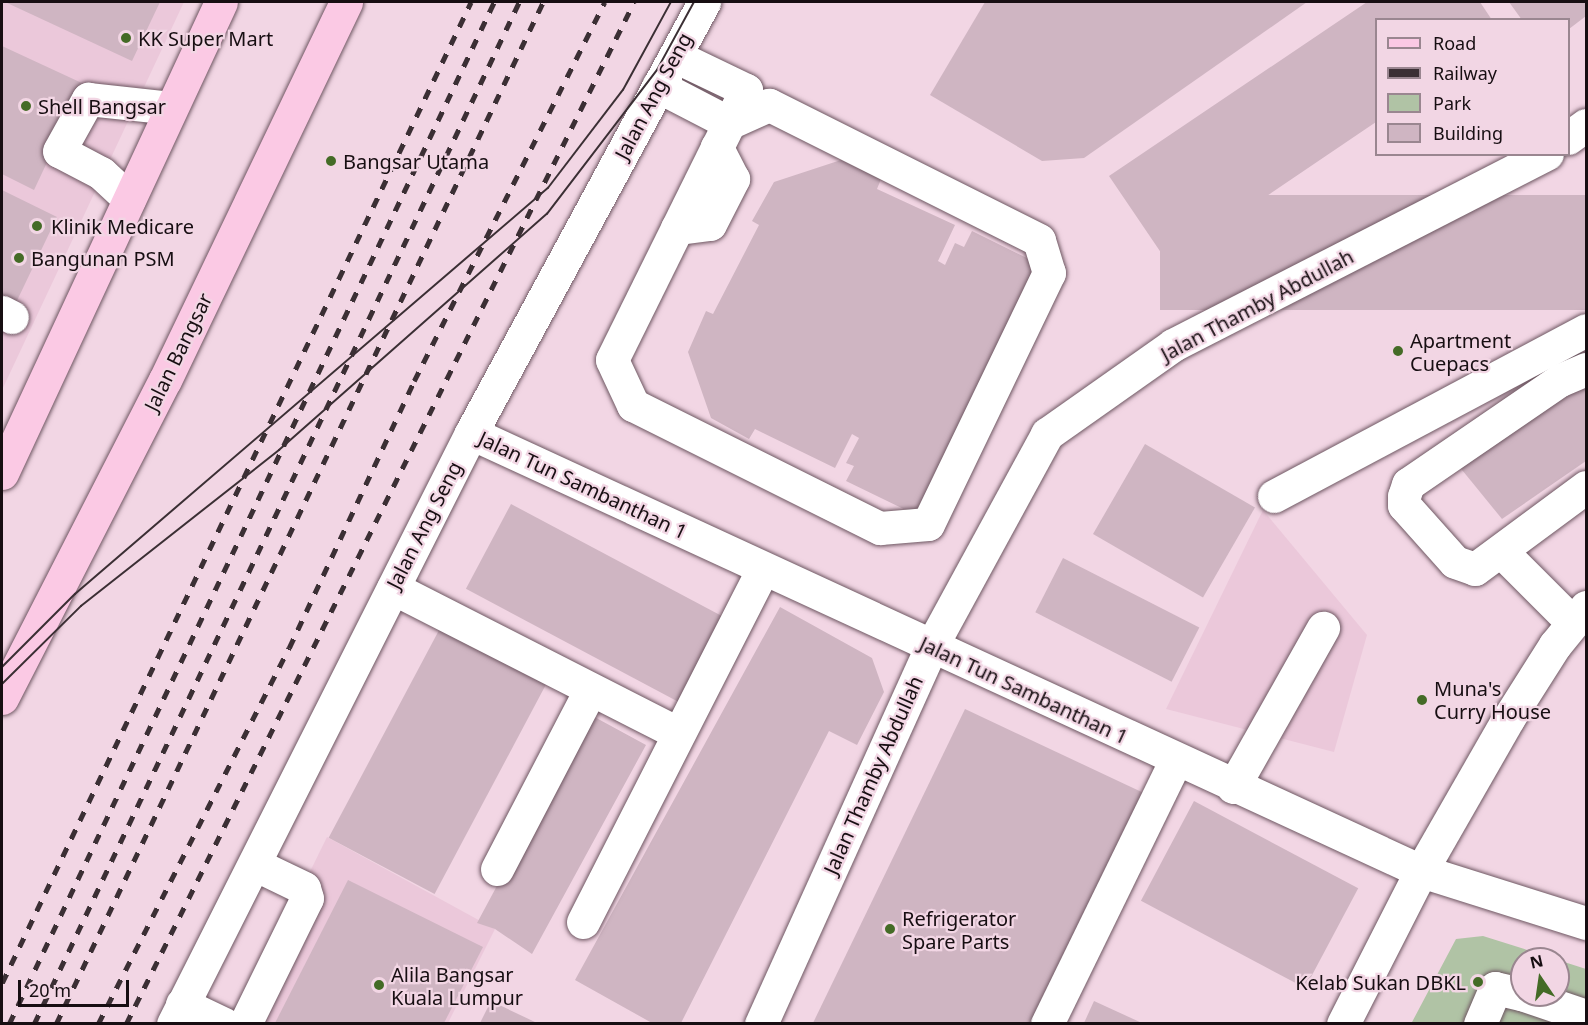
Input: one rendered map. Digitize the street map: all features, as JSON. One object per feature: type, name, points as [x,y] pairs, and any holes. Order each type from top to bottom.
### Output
[{"type":"main road","points":[[2,472],[221,2]]},
{"type":"main road","name":"Jalan Bangsar","points":[[2,698],[165,380],[346,2]]},
{"type":"street","name":"Jalan Ang Seng","points":[[178,1013],[471,432],[704,2]]},
{"type":"street","points":[[675,56],[746,90],[723,135],[612,360],[633,405],[880,528],[928,524],[1049,273],[1039,240],[769,105],[723,135]]},
{"type":"street","points":[[658,86],[723,135]]},
{"type":"street","points":[[129,199],[101,173],[60,151],[88,99],[171,108]]},
{"type":"street","points":[[1570,137],[1587,125]]},
{"type":"street","name":"Jalan Thamby Abdullah","points":[[761,1023],[931,647],[1047,434],[1173,345],[1543,156]]},
{"type":"street","points":[[1274,496],[1587,330]]},
{"type":"street","points":[[1587,369],[1560,380],[1408,484],[1404,505],[1455,562],[1475,569],[1502,552],[1587,488]]},
{"type":"street","name":"Jalan Tun Sambanthan 1","points":[[471,432],[1233,787],[1421,871],[1587,923]]},
{"type":"street","points":[[1343,1023],[1421,871],[1508,719],[1580,615],[1502,552]]},
{"type":"street","points":[[584,922],[676,732],[763,569]]},
{"type":"street","points":[[393,588],[676,732]]},
{"type":"street","points":[[1233,787],[1323,628]]},
{"type":"street","points":[[497,869],[590,690]]},
{"type":"street","points":[[1047,1023],[1175,760]]},
{"type":"street","points":[[245,1023],[306,898],[304,888],[254,864]]},
{"type":"street","points":[[1480,1023],[1495,988],[1510,992]]},
{"type":"street","points":[[1558,1007],[1587,1017],[1584,1023]]},
{"type":"street","points":[[178,1013],[224,1023]]},
{"type":"shaded area","points":[[2,2],[184,2],[2,390]]},
{"type":"shaded area","points":[[1263,510],[1367,635],[1334,752],[1166,709]]},
{"type":"shaded area","name":"Alila Bangsar Kuala Lumpur","points":[[327,837],[495,929],[448,1023],[235,1024]]},
{"type":"green space","name":"Kelab Sukan DBKL","points":[[1483,936],[1518,947],[1510,947],[1510,1007],[1570,1007],[1570,964],[1586,969],[1586,1023],[1411,1024],[1456,939]]},
{"type":"building","points":[[5,2],[160,2],[132,61]]},
{"type":"building","points":[[985,2],[1307,2],[1084,158],[1042,161],[930,95]]},
{"type":"building","points":[[1367,2],[1480,2],[1491,18],[1375,18],[1375,123],[1168,263],[1109,176]]},
{"type":"building","points":[[1509,2],[1586,2],[1586,16],[1570,28],[1570,18],[1521,18]]},
{"type":"building","points":[[2,46],[84,84],[34,190],[2,174]]},
{"type":"building","points":[[841,160],[881,179],[877,189],[955,225],[938,261],[945,265],[955,243],[964,247],[972,231],[1039,264],[916,515],[846,481],[854,466],[846,463],[859,438],[852,434],[835,468],[755,429],[749,439],[711,418],[688,352],[706,311],[713,314],[759,225],[752,221],[774,182]]},
{"type":"building","points":[[2,190],[57,217],[13,309],[2,304]]},
{"type":"building","points":[[1160,195],[1586,195],[1586,310],[1160,310]]},
{"type":"building","points":[[1586,376],[1586,461],[1502,519],[1458,465]]},
{"type":"building","points":[[1145,444],[1255,508],[1203,598],[1093,534]]},
{"type":"building","points":[[511,504],[732,621],[687,706],[466,589]]},
{"type":"building","points":[[1063,558],[1199,627],[1172,682],[1035,612]]},
{"type":"building","points":[[780,607],[872,658],[884,692],[857,745],[829,731],[681,1023],[652,1023],[575,980]]},
{"type":"building","points":[[446,617],[552,673],[435,894],[329,838]]},
{"type":"building","points":[[965,709],[1148,795],[1038,1023],[813,1023]]},
{"type":"building","points":[[589,714],[646,745],[532,954],[495,929],[477,923]]},
{"type":"building","points":[[1194,801],[1358,888],[1305,988],[1141,901]]},
{"type":"building","name":"Alila Bangsar Kuala Lumpur","points":[[348,880],[483,947],[444,1023],[275,1023]]},
{"type":"building","points":[[491,1001],[537,1023],[480,1023]]},
{"type":"building","points":[[1094,1001],[1142,1023],[1084,1023]]},
{"type":"tram line","points":[[2,667],[75,594],[548,188],[623,90],[671,2]]},
{"type":"tram line","points":[[2,684],[81,606],[279,450],[547,214],[657,70],[694,2]]},
{"type":"railway","points":[[2,983],[471,2]]},
{"type":"railway","points":[[9,1024],[494,2]]},
{"type":"railway","points":[[34,1024],[519,2]]},
{"type":"railway","points":[[56,1024],[543,2]]},
{"type":"railway","points":[[98,1024],[289,648],[414,381],[605,2]]},
{"type":"railway","points":[[126,1024],[634,2]]},
{"type":"place","name":"KK Super Mart","points":[[126,38]]},
{"type":"place","name":"Shell Bangsar","points":[[26,106]]},
{"type":"place","name":"Bangsar Utama","points":[[331,161]]},
{"type":"place","name":"Klinik Medicare","points":[[37,226]]},
{"type":"place","name":"Bangunan PSM","points":[[19,258]]},
{"type":"place","name":"Apartment Cuepacs","points":[[1398,351]]},
{"type":"place","name":"Muna's Curry House","points":[[1422,700]]},
{"type":"place","name":"Refrigerator Spare Parts","points":[[890,929]]},
{"type":"place","name":"Kelab Sukan DBKL","points":[[1478,982]]},
{"type":"place","name":"Alila Bangsar Kuala Lumpur","points":[[379,985]]}]
